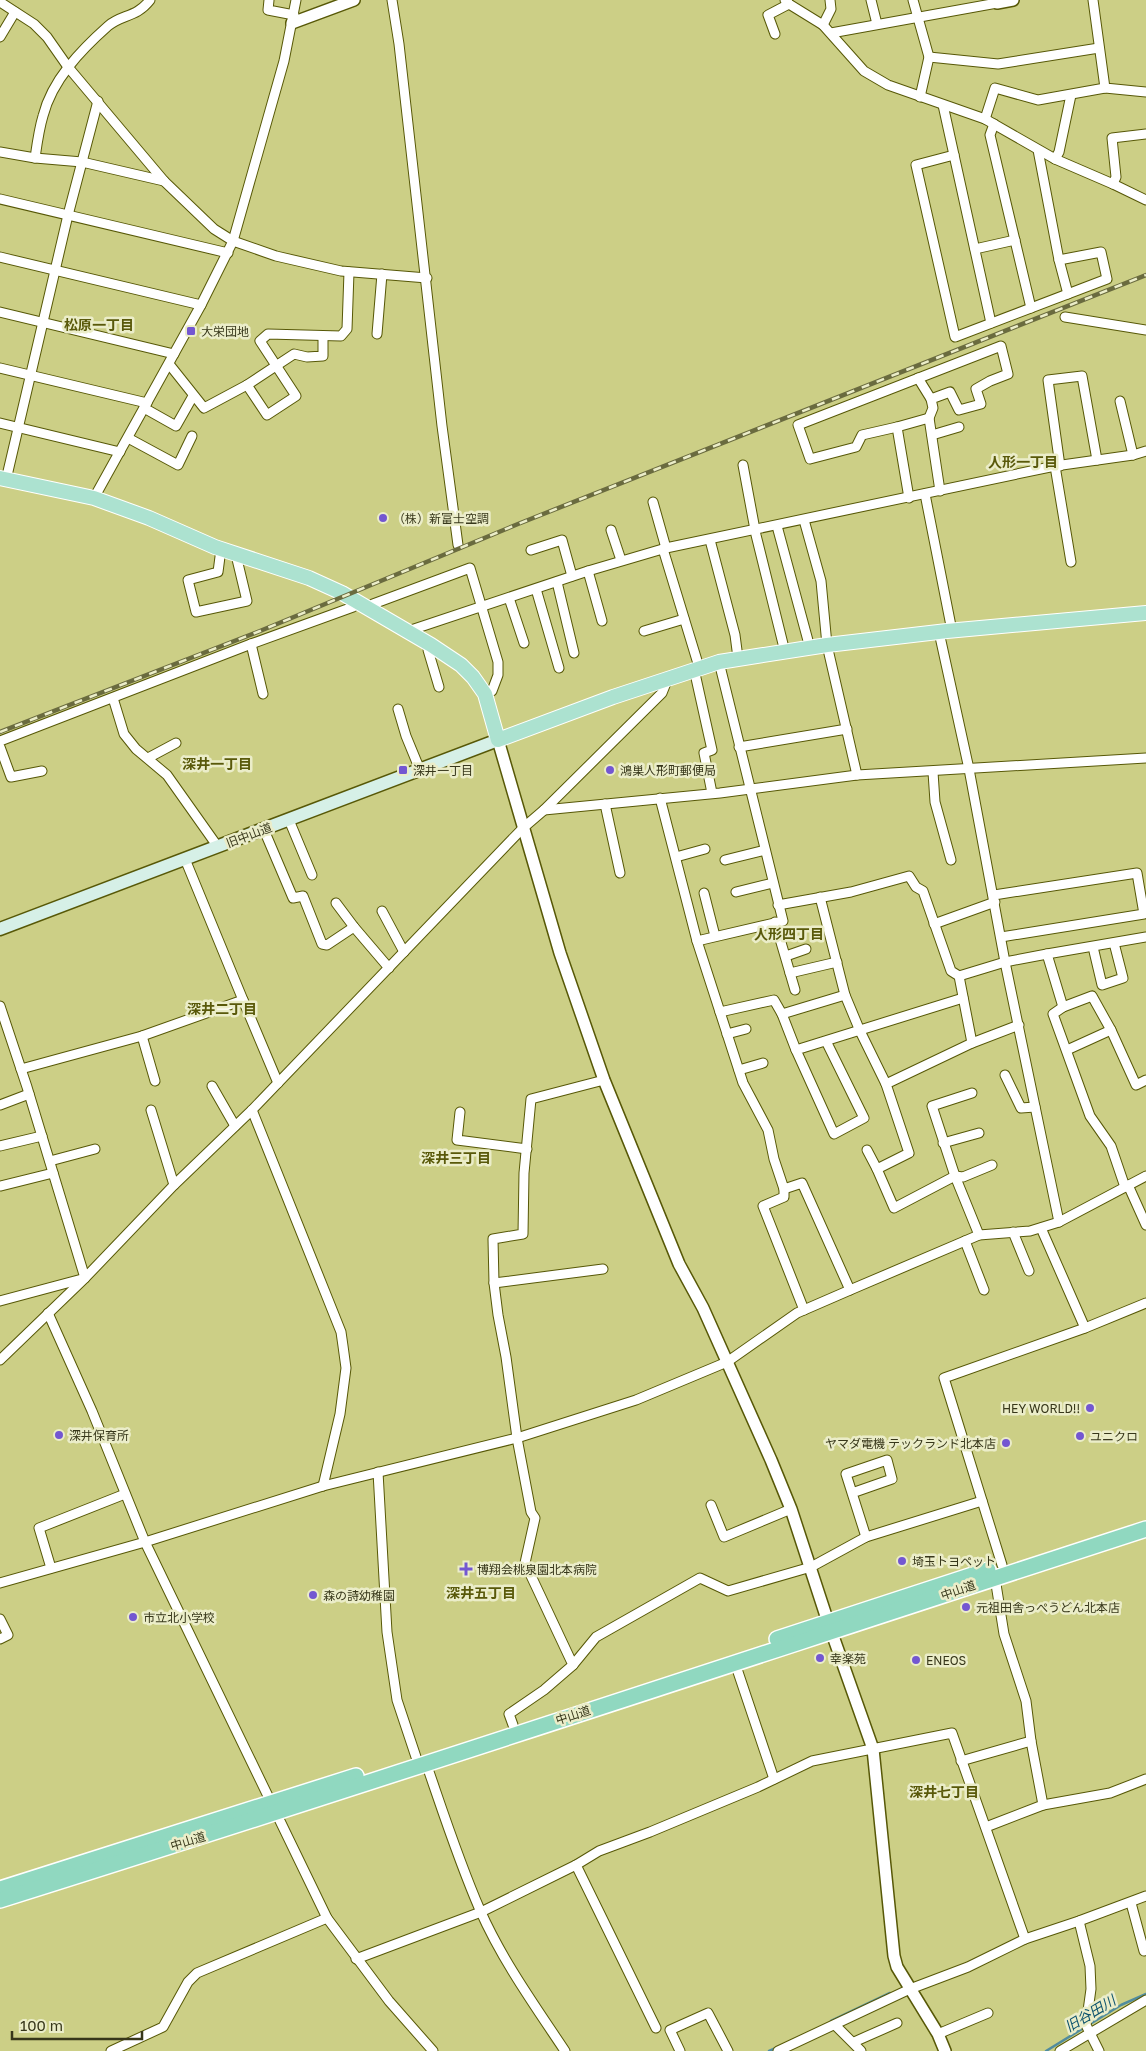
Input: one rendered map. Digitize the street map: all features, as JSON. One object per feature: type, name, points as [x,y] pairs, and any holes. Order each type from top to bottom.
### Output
[{"type":"highway","name":"中山道","points":[[421,1760],[514,1725],[830,1628],[1146,1518]]},
{"type":"highway","name":"中山道","points":[[998,1571],[1146,1529]]},
{"type":"highway","name":"中山道","points":[[0,1900],[421,1760],[736,1663],[830,1628]]},
{"type":"highway","name":"中山道","points":[[0,1889],[273,1809]]},
{"type":"main road","points":[[3,479],[94,498],[149,518],[236,555],[308,578],[342,593],[431,645],[473,676],[485,694],[498,740],[696,668],[738,658],[946,632],[1146,613]]},
{"type":"main road","name":"旧中山道","points":[[0,929],[498,740]]},
{"type":"street","points":[[35,158],[42,116],[51,95],[68,67],[110,24],[143,9],[150,0]]},
{"type":"street","points":[[269,0],[268,10],[293,19],[354,0]]},
{"type":"street","points":[[94,498],[201,305],[233,241],[277,88],[296,0]]},
{"type":"street","points":[[392,0],[427,278],[442,426],[458,545]]},
{"type":"street","points":[[823,26],[831,8],[830,0]]},
{"type":"street","points":[[871,0],[876,24]]},
{"type":"street","points":[[912,0],[929,57],[920,97]]},
{"type":"street","points":[[831,33],[997,1],[1013,0]]},
{"type":"street","points":[[1093,0],[1105,88]]},
{"type":"street","points":[[0,2],[48,37],[68,67],[164,181],[214,229],[233,241],[276,256],[349,272],[427,278]]},
{"type":"street","points":[[775,34],[768,15],[787,2],[831,33],[864,71],[888,85],[985,118],[1055,159],[1146,200]]},
{"type":"street","points":[[0,37],[15,12]]},
{"type":"street","points":[[929,57],[998,64],[1099,48]]},
{"type":"street","points":[[985,118],[995,88],[1038,100],[1105,88],[1146,92]]},
{"type":"street","points":[[1055,159],[1071,95]]},
{"type":"street","points":[[3,479],[19,427],[68,215],[98,101]]},
{"type":"street","points":[[943,105],[992,323]]},
{"type":"street","points":[[994,124],[990,135],[1031,308]]},
{"type":"street","points":[[1113,184],[1116,177],[1112,138],[1146,134]]},
{"type":"street","points":[[1038,150],[1059,260],[1068,294]]},
{"type":"street","points":[[0,152],[35,158],[82,162],[164,181]]},
{"type":"street","points":[[954,155],[916,165],[955,337],[1107,279],[1101,252],[1059,260]]},
{"type":"street","points":[[0,199],[228,253]]},
{"type":"street","points":[[975,249],[1015,240]]},
{"type":"street","points":[[0,257],[201,305]]},
{"type":"street","points":[[247,385],[267,415],[296,396],[260,341],[268,334],[342,336],[347,329],[349,272]]},
{"type":"street","points":[[377,334],[382,274]]},
{"type":"street","points":[[0,312],[174,354]]},
{"type":"street","points":[[1065,317],[1146,330]]},
{"type":"street","points":[[168,364],[204,408],[247,385],[294,354],[307,357],[323,356],[324,336]]},
{"type":"street","points":[[929,418],[862,435],[856,446],[810,459],[798,425],[1001,346],[1008,374],[990,380],[976,389],[981,404],[959,410],[950,392],[931,399]]},
{"type":"street","points":[[0,368],[145,406],[176,426],[193,396]]},
{"type":"street","points":[[1071,562],[1057,466],[1048,380],[1082,376],[1097,460]]},
{"type":"street","points":[[918,378],[931,399],[933,408],[929,418],[940,491]]},
{"type":"street","points":[[1120,401],[1133,455]]},
{"type":"street","points":[[0,423],[120,452]]},
{"type":"street","points":[[897,427],[909,498]]},
{"type":"street","points":[[932,435],[959,428]]},
{"type":"street","points":[[128,438],[178,465],[192,436]]},
{"type":"street","points":[[409,632],[621,560],[664,549],[1057,466],[1133,455],[1146,451]]},
{"type":"street","points":[[743,465],[760,554],[785,652]]},
{"type":"street","points":[[925,494],[969,769],[995,899],[1005,962],[1059,1222]]},
{"type":"street","points":[[653,502],[696,668],[712,750],[704,753],[712,793]]},
{"type":"street","points":[[804,520],[821,580],[827,646],[858,776]]},
{"type":"street","points":[[777,526],[810,648]]},
{"type":"street","points":[[611,530],[621,560]]},
{"type":"street","points":[[531,550],[562,540],[572,576]]},
{"type":"street","points":[[710,540],[735,635],[738,658]]},
{"type":"street","points":[[221,549],[218,572],[188,580],[196,612],[247,601],[236,555]]},
{"type":"street","points":[[0,741],[251,644],[353,607],[372,604],[470,568],[498,662],[498,675],[492,691],[485,694]]},
{"type":"street","points":[[588,571],[602,621]]},
{"type":"street","points":[[556,582],[574,653]]},
{"type":"street","points":[[536,589],[559,668]]},
{"type":"street","points":[[509,598],[524,643]]},
{"type":"street","points":[[644,631],[684,619]]},
{"type":"street","points":[[251,644],[263,694]]},
{"type":"street","points":[[431,645],[428,650],[439,686]]},
{"type":"street","points":[[697,941],[783,921],[719,662]]},
{"type":"street","points":[[0,1360],[85,1278],[174,1185],[252,1110],[523,828],[544,810],[662,693],[668,678]]},
{"type":"street","points":[[113,698],[124,734],[136,749],[167,775],[218,847]]},
{"type":"street","points":[[398,709],[406,736],[420,770]]},
{"type":"street","points":[[739,747],[846,729]]},
{"type":"street","points":[[498,740],[577,1007],[604,1080],[678,1264],[700,1300],[771,1460],[791,1509],[811,1567],[830,1628],[873,1749],[894,1956],[897,1967],[938,2034],[945,2051]]},
{"type":"street","points":[[148,758],[176,744]]},
{"type":"street","points":[[0,747],[10,777],[42,771]]},
{"type":"street","points":[[544,810],[858,776],[1146,758]]},
{"type":"street","points":[[933,772],[935,802],[951,860]]},
{"type":"street","points":[[660,798],[697,941],[727,1034],[743,1083],[768,1130],[774,1159],[784,1189],[784,1197],[763,1206],[804,1310]]},
{"type":"street","points":[[605,804],[620,873]]},
{"type":"street","points":[[289,820],[312,875]]},
{"type":"street","points":[[264,830],[293,898],[303,896],[322,944],[327,945],[342,937],[354,927]]},
{"type":"street","points":[[676,857],[705,849]]},
{"type":"street","points":[[725,860],[765,850]]},
{"type":"street","points":[[185,859],[278,1083]]},
{"type":"street","points":[[934,924],[995,899],[1137,873],[1144,914],[1001,937]]},
{"type":"street","points":[[778,905],[851,892],[909,876],[916,887],[923,891],[951,971],[959,976],[972,1043]]},
{"type":"street","points":[[736,892],[773,883]]},
{"type":"street","points":[[704,893],[715,936]]},
{"type":"street","points":[[820,897],[846,995],[860,1031],[886,1084],[909,1153],[878,1169]]},
{"type":"street","points":[[336,902],[354,927],[389,968]]},
{"type":"street","points":[[382,911],[404,952]]},
{"type":"street","points":[[776,922],[796,990]]},
{"type":"street","points":[[959,976],[1005,962],[1146,937]]},
{"type":"street","points":[[1093,947],[1102,985],[1123,978],[1114,943]]},
{"type":"street","points":[[786,956],[806,950]]},
{"type":"street","points":[[1047,954],[1064,1006]]},
{"type":"street","points":[[790,973],[837,962]]},
{"type":"street","points":[[782,1014],[846,995]]},
{"type":"street","points":[[1146,1080],[1136,1084],[1111,1030],[1092,996],[1064,1006],[1053,1014],[1090,1116],[1111,1146],[1127,1186],[1146,1225]]},
{"type":"street","points":[[796,1050],[963,998]]},
{"type":"street","points":[[21,1069],[142,1036],[242,1000]]},
{"type":"street","points":[[720,1012],[774,1000],[782,1014],[834,1134],[864,1118],[826,1041]]},
{"type":"street","points":[[0,1006],[4,1033],[21,1069],[85,1278]]},
{"type":"street","points":[[886,1084],[972,1043],[1019,1025]]},
{"type":"street","points":[[727,1034],[746,1029]]},
{"type":"street","points":[[1066,1050],[1111,1030]]},
{"type":"street","points":[[142,1036],[155,1081]]},
{"type":"street","points":[[739,1070],[763,1063]]},
{"type":"street","points":[[1005,1076],[1021,1108],[1035,1107]]},
{"type":"street","points":[[573,1665],[525,1563],[535,1518],[531,1512],[517,1438],[494,1283],[493,1239],[523,1234],[531,1099],[604,1080]]},
{"type":"street","points":[[212,1086],[235,1126]]},
{"type":"street","points":[[972,1093],[932,1106],[955,1176],[979,1235]]},
{"type":"street","points":[[0,1105],[29,1094]]},
{"type":"street","points":[[151,1110],[174,1185]]},
{"type":"street","points":[[252,1110],[341,1332],[346,1368],[340,1414],[323,1486]]},
{"type":"street","points":[[460,1112],[457,1140],[527,1149]]},
{"type":"street","points":[[943,1143],[979,1133]]},
{"type":"street","points":[[0,1146],[42,1136]]},
{"type":"street","points":[[50,1161],[95,1149]]},
{"type":"street","points":[[867,1150],[878,1169],[894,1208],[955,1176],[963,1177],[992,1165]]},
{"type":"street","points":[[1,1186],[53,1173]]},
{"type":"street","points":[[0,1583],[146,1542],[323,1486],[517,1438],[636,1400],[727,1362],[804,1310],[979,1235],[1041,1228],[1059,1222],[1146,1176]]},
{"type":"street","points":[[784,1189],[802,1183],[850,1290]]},
{"type":"street","points":[[1041,1228],[1085,1328]]},
{"type":"street","points":[[1013,1232],[1029,1271]]},
{"type":"street","points":[[965,1241],[984,1290]]},
{"type":"street","points":[[494,1283],[603,1269]]},
{"type":"street","points":[[0,1301],[85,1278]]},
{"type":"street","points":[[1043,1805],[1026,1702],[1004,1634],[998,1571],[982,1501],[944,1378],[1085,1328],[1146,1303]]},
{"type":"street","points":[[48,1314],[92,1411],[124,1494],[146,1542],[327,1918],[389,2002],[433,2051]]},
{"type":"street","points":[[852,1493],[892,1479],[887,1460],[846,1474],[852,1493],[866,1537]]},
{"type":"street","points":[[378,1472],[387,1632],[397,1700],[481,1912],[504,1957],[565,2051]]},
{"type":"street","points":[[51,1568],[38,1528],[124,1494]]},
{"type":"street","points":[[514,1725],[509,1714],[544,1690],[573,1665],[596,1637],[700,1578],[728,1590],[811,1567],[866,1537],[982,1501]]},
{"type":"street","points":[[711,1505],[724,1537],[791,1509]]},
{"type":"street","points":[[0,1619],[8,1636],[0,1639]]},
{"type":"street","points":[[736,1663],[774,1779]]},
{"type":"street","points":[[356,1959],[481,1912],[576,1865],[599,1850],[650,1832],[812,1761],[952,1733],[1025,1939]]},
{"type":"street","points":[[962,1760],[1031,1741]]},
{"type":"street","points":[[986,1827],[1043,1805],[1110,1792],[1146,1779]]},
{"type":"street","points":[[576,1865],[656,2028]]},
{"type":"street","points":[[778,2051],[910,1989],[968,1967],[1025,1939],[1146,1896]]},
{"type":"street","points":[[1131,1902],[1144,1950]]},
{"type":"street","points":[[111,2051],[163,2027],[188,1982],[197,1973],[327,1918]]},
{"type":"street","points":[[1079,1921],[1090,1966],[1091,1989],[1086,2025],[1098,2051]]},
{"type":"street","points":[[1060,2051],[1146,2000]]},
{"type":"street","points":[[680,2051],[670,2030],[708,2013],[728,2051]]},
{"type":"street","points":[[938,2034],[988,2013]]},
{"type":"street","points":[[854,2042],[897,2023]]},
{"type":"street","points":[[835,2025],[862,2051]]},
{"type":"waterway","points":[[831,2021],[890,1993]]},
{"type":"waterway","name":"旧谷田川","points":[[1046,2051],[1121,2005],[1146,1994]]},
{"type":"waterway","points":[[769,2051],[776,2048]]},
{"type":"railway","points":[[0,732],[260,631],[518,524],[1146,275]]},
{"type":"place","name":"大栄団地","points":[[191,331]]},
{"type":"place","name":"（株）新富士空調","points":[[383,518]]},
{"type":"place","name":"深井一丁目","points":[[403,770]]},
{"type":"place","name":"鴻巣人形町郵便局","points":[[610,770]]},
{"type":"place","name":"HEY WORLD!!","points":[[1090,1408]]},
{"type":"place","name":"深井保育所","points":[[59,1435]]},
{"type":"place","name":"ユニクロ","points":[[1080,1436]]},
{"type":"place","name":"ヤマダ電機 テックランド北本店","points":[[1006,1443]]},
{"type":"place","name":"埼玉トヨペット","points":[[902,1561]]},
{"type":"place","name":"博翔会桃泉園北本病院","points":[[466,1569]]},
{"type":"place","name":"森の詩幼稚園","points":[[313,1595]]},
{"type":"place","name":"元祖田舎っぺうどん北本店","points":[[966,1607]]},
{"type":"place","name":"市立北小学校","points":[[133,1617]]},
{"type":"place","name":"幸楽苑","points":[[820,1658]]},
{"type":"place","name":"ENEOS","points":[[916,1660]]},
{"type":"district","name":"松原一丁目","points":[[99,324]]},
{"type":"district","name":"人形一丁目","points":[[1023,461]]},
{"type":"district","name":"深井一丁目","points":[[217,763]]},
{"type":"district","name":"人形四丁目","points":[[789,933]]},
{"type":"district","name":"深井二丁目","points":[[222,1008]]},
{"type":"district","name":"深井三丁目","points":[[456,1157]]},
{"type":"district","name":"深井五丁目","points":[[481,1592]]},
{"type":"district","name":"深井七丁目","points":[[944,1791]]}]
